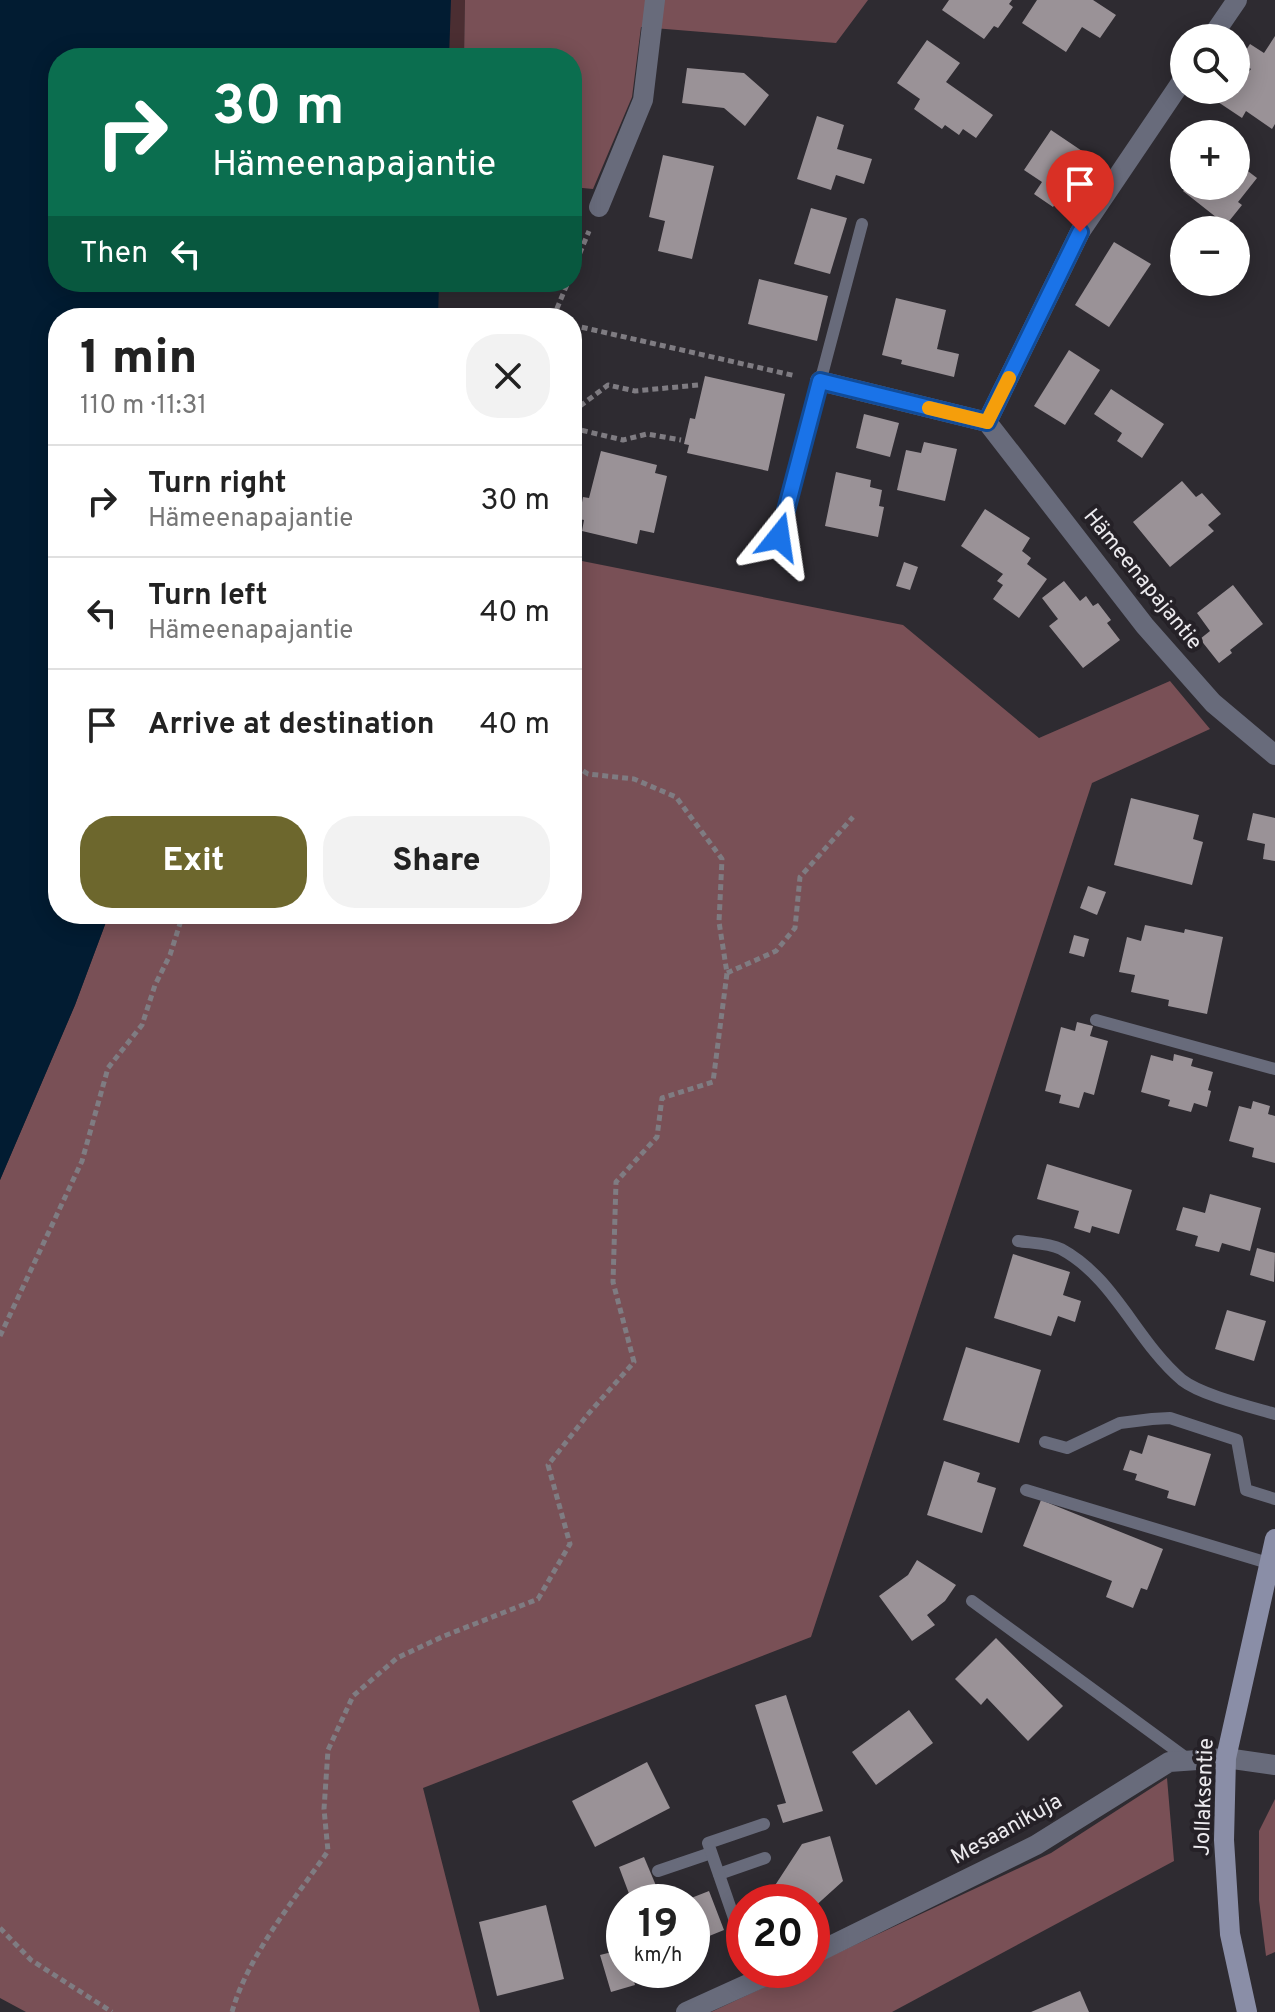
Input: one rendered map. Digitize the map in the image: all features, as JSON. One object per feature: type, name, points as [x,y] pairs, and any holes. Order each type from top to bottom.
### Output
[{"type":"main road","name":"Jollaksentie","points":[[1247,2012],[1230,1934],[1224,1840],[1226,1758],[1275,1539]]},
{"type":"street","points":[[599,207],[643,100],[655,0]]},
{"type":"street","points":[[1221,24],[1237,0]]},
{"type":"street","points":[[820,381],[987,422],[1080,232],[1170,99]]},
{"type":"street","name":"Hämeenapajantie","points":[[987,422],[1145,626],[1213,703],[1275,755]]},
{"type":"street","name":"Mesaanikuja","points":[[830,1946],[1036,1845],[1169,1762],[1226,1758],[1275,1765]]},
{"type":"street","points":[[686,2012],[730,1988]]},
{"type":"lane","points":[[779,537],[862,224]]},
{"type":"lane","points":[[1096,1020],[1275,1069]]},
{"type":"lane","points":[[1018,1241],[1059,1247],[1098,1276],[1184,1382],[1236,1403],[1275,1414]]},
{"type":"lane","points":[[1045,1442],[1067,1448],[1120,1423],[1170,1418],[1237,1440],[1246,1490],[1275,1499]]},
{"type":"lane","points":[[1026,1490],[1268,1563]]},
{"type":"lane","points":[[972,1601],[1189,1760]]},
{"type":"lane","points":[[726,1894],[708,1843],[764,1824]]},
{"type":"lane","points":[[658,1871],[711,1853]]},
{"type":"lane","points":[[719,1874],[765,1858]]},
{"type":"path","points":[[582,248],[599,207]]},
{"type":"path","points":[[582,327],[820,381]]},
{"type":"path","points":[[582,404],[608,385],[635,391],[698,385]]},
{"type":"path","points":[[582,430],[623,440],[647,434],[681,440]]},
{"type":"path","points":[[232,2012],[238,1993],[272,1932],[328,1851],[324,1809],[328,1750],[353,1696],[397,1658],[538,1599],[570,1544],[548,1465],[634,1362],[613,1282],[616,1182],[657,1137],[662,1098],[713,1082],[727,973],[719,922],[722,859],[676,797],[634,779],[588,774],[582,770]]},
{"type":"path","points":[[727,973],[776,951],[795,928],[800,877],[853,817]]},
{"type":"path","points":[[0,1336],[82,1161],[108,1068],[142,1025],[180,924]]},
{"type":"path","points":[[0,1928],[31,1960],[112,2012]]},
{"type":"shaded area","points":[[394,0],[465,0],[464,48],[419,48]]},
{"type":"shaded area","points":[[465,0],[868,0],[836,43],[641,27],[632,97],[593,189],[582,188],[582,48],[464,48]]},
{"type":"shaded area","points":[[582,561],[903,625],[1039,738],[1170,681],[1210,729],[1092,783],[811,1637],[423,1788],[480,2012],[26,2012],[0,1998],[0,1180],[75,1005],[105,924],[582,924]]},
{"type":"shaded area","points":[[1167,1778],[1174,1861],[892,2012],[711,2012],[762,1988],[830,1988],[830,1957],[1051,1853]]},
{"type":"shaded area","points":[[1275,1799],[1275,1952],[1266,1956],[1259,1900],[1259,1831]]},
{"type":"water","points":[[0,0],[451,0],[449,48],[48,48],[48,292],[439,292],[438,308],[48,308],[48,924],[105,924],[75,1005],[0,1180]]},
{"type":"building","points":[[949,0],[1012,0],[1009,4],[1013,7],[998,28],[994,26],[984,39],[942,10]]},
{"type":"building","points":[[1037,0],[1093,0],[1116,15],[1100,38],[1082,27],[1066,52],[1022,23]]},
{"type":"building","points":[[1275,36],[1275,124],[1272,129],[1246,111],[1242,118],[1221,104],[1250,104],[1250,44],[1264,53]]},
{"type":"building","points":[[927,40],[960,63],[946,82],[993,115],[976,138],[963,129],[959,135],[945,125],[942,129],[914,109],[920,99],[897,83]]},
{"type":"building","points":[[687,68],[744,73],[769,95],[745,126],[724,108],[682,103]]},
{"type":"building","points":[[817,116],[844,125],[837,149],[872,159],[864,184],[836,175],[831,190],[797,179]]},
{"type":"building","points":[[1051,130],[1088,155],[1053,207],[1034,194],[1042,182],[1024,170]]},
{"type":"building","points":[[663,155],[714,166],[692,259],[658,251],[665,221],[649,217]]},
{"type":"building","points":[[1250,173],[1257,178],[1250,187]]},
{"type":"building","points":[[1194,200],[1240,200],[1242,205],[1233,216],[1215,216]]},
{"type":"building","points":[[811,208],[847,218],[830,274],[794,264]]},
{"type":"building","points":[[1114,242],[1151,264],[1109,327],[1075,305]]},
{"type":"building","points":[[759,279],[828,296],[817,341],[748,324]]},
{"type":"building","points":[[896,298],[946,310],[937,349],[959,354],[954,377],[901,364],[902,360],[882,355]]},
{"type":"building","points":[[1069,350],[1100,370],[1065,425],[1034,406]]},
{"type":"building","points":[[705,376],[785,394],[768,471],[687,453],[689,445],[684,444],[690,418],[695,419]]},
{"type":"building","points":[[1111,389],[1164,424],[1142,458],[1117,441],[1122,433],[1094,414]]},
{"type":"building","points":[[864,414],[899,423],[890,457],[856,448]]},
{"type":"building","points":[[924,442],[957,449],[945,501],[897,490],[906,450],[921,453]]},
{"type":"building","points":[[601,451],[657,465],[655,473],[667,476],[654,533],[640,530],[637,544],[582,531],[583,497],[589,498]]},
{"type":"building","points":[[836,472],[871,480],[870,487],[882,490],[879,506],[884,507],[878,537],[825,526]]},
{"type":"building","points":[[1182,481],[1196,497],[1202,493],[1221,514],[1208,525],[1214,531],[1170,567],[1133,522]]},
{"type":"building","points":[[985,509],[1030,538],[1022,551],[1031,558],[1027,564],[1047,579],[1019,618],[993,599],[1003,585],[997,581],[1003,574],[961,546]]},
{"type":"building","points":[[904,562],[918,567],[910,590],[896,586]]},
{"type":"building","points":[[1064,581],[1080,601],[1086,596],[1093,606],[1098,603],[1111,620],[1107,623],[1120,640],[1083,668],[1049,626],[1058,619],[1042,598]]},
{"type":"building","points":[[1233,585],[1263,624],[1230,650],[1232,653],[1219,663],[1200,639],[1210,631],[1197,613]]},
{"type":"building","points":[[1131,798],[1199,815],[1193,839],[1203,842],[1192,885],[1114,865]]},
{"type":"building","points":[[1253,813],[1275,818],[1275,861],[1263,859],[1265,844],[1247,840]]},
{"type":"building","points":[[1088,886],[1106,892],[1097,915],[1080,908]]},
{"type":"building","points":[[1145,925],[1223,937],[1207,1014],[1168,1006],[1169,1000],[1131,992],[1135,975],[1119,972],[1127,937],[1141,941]]},
{"type":"building","points":[[1074,935],[1089,939],[1084,957],[1069,953]]},
{"type":"building","points":[[1077,1022],[1093,1026],[1090,1036],[1108,1041],[1094,1095],[1084,1092],[1079,1108],[1059,1103],[1061,1095],[1045,1091],[1061,1027],[1075,1031]]},
{"type":"building","points":[[1174,1054],[1193,1059],[1191,1066],[1213,1072],[1207,1107],[1194,1103],[1191,1112],[1168,1106],[1170,1100],[1141,1092],[1151,1055],[1173,1061]]},
{"type":"building","points":[[1253,1101],[1270,1106],[1268,1114],[1275,1116],[1275,1163],[1252,1157],[1254,1148],[1229,1141],[1239,1106],[1251,1109]]},
{"type":"building","points":[[1047,1164],[1132,1190],[1119,1234],[1092,1226],[1090,1233],[1074,1228],[1079,1211],[1037,1199]]},
{"type":"building","points":[[1210,1194],[1261,1208],[1250,1251],[1222,1243],[1219,1252],[1195,1246],[1198,1236],[1176,1230],[1183,1207],[1205,1213]]},
{"type":"building","points":[[1257,1248],[1275,1253],[1274,1282],[1250,1275]]},
{"type":"building","points":[[1013,1254],[1070,1272],[1063,1295],[1081,1301],[1075,1322],[1058,1316],[1051,1336],[994,1318]]},
{"type":"building","points":[[1227,1310],[1266,1321],[1254,1361],[1215,1349]]},
{"type":"building","points":[[966,1347],[1041,1370],[1019,1443],[943,1420]]},
{"type":"building","points":[[1148,1435],[1211,1454],[1195,1506],[1167,1498],[1169,1491],[1135,1480],[1137,1474],[1123,1470],[1130,1450],[1142,1454]]},
{"type":"building","points":[[944,1461],[980,1473],[977,1482],[996,1488],[982,1533],[927,1515]]},
{"type":"building","points":[[1041,1500],[1163,1549],[1147,1590],[1141,1588],[1133,1608],[1106,1597],[1112,1581],[1023,1546]]},
{"type":"building","points":[[917,1560],[956,1585],[945,1601],[927,1615],[935,1625],[912,1641],[879,1596],[908,1575]]},
{"type":"building","points":[[996,1638],[1063,1706],[1028,1741],[987,1698],[981,1705],[955,1679]]},
{"type":"building","points":[[786,1695],[823,1811],[783,1823],[777,1805],[786,1803],[755,1705]]},
{"type":"building","points":[[909,1710],[933,1743],[876,1785],[852,1752]]},
{"type":"building","points":[[647,1762],[670,1808],[595,1847],[572,1801]]},
{"type":"building","points":[[830,1836],[843,1881],[830,1893],[830,1884],[776,1884],[802,1844]]},
{"type":"building","points":[[644,1857],[655,1884],[625,1884],[619,1867]]},
{"type":"building","points":[[710,1894],[724,1930],[710,1936]]},
{"type":"building","points":[[546,1905],[564,1979],[497,1996],[479,1922]]},
{"type":"building","points":[[606,1954],[606,1975],[600,1955]]},
{"type":"building","points":[[1080,1991],[1089,2012],[1031,2012]]},
{"type":"slow traffic","points":[[929,408],[987,422],[1009,378]]},
{"type":"route","points":[[779,537],[820,381],[987,422],[1080,232]]}]
